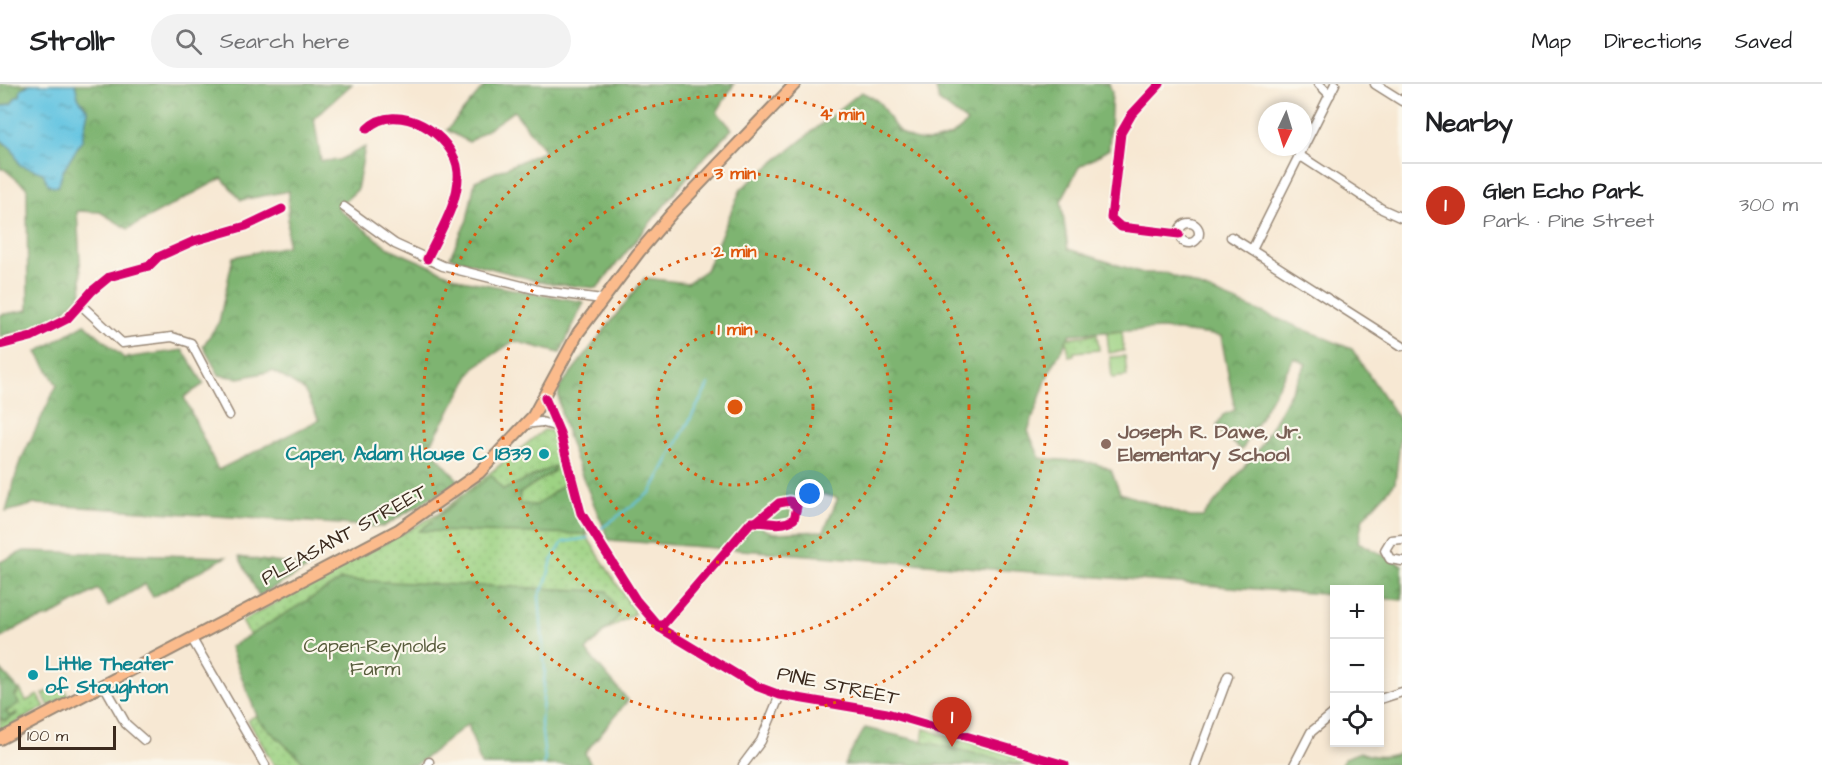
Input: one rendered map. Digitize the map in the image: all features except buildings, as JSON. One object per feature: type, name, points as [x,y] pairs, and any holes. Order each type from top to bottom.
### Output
[{"type":"main road","name":"PLEASANT STREET","points":[[0,740],[419,517],[479,473],[526,424],[545,398],[578,333],[602,299],[672,213],[795,84]]},
{"type":"street","points":[[1160,84],[1132,114],[1122,134],[1112,218],[1121,227],[1179,234]]},
{"type":"street","points":[[1319,84],[1330,94]]},
{"type":"street","points":[[1312,129],[1335,84]]},
{"type":"street","points":[[1375,84],[1402,101]]},
{"type":"street","points":[[367,129],[375,121],[384,118],[416,123],[442,139],[455,157],[458,179],[454,199],[427,259]]},
{"type":"street","points":[[1252,250],[1299,156]]},
{"type":"street","points":[[1301,156],[1382,209],[1402,218]]},
{"type":"street","points":[[344,207],[395,244],[427,259],[458,270],[542,291],[602,299]]},
{"type":"street","points":[[0,345],[31,338],[68,320],[92,291],[109,278],[149,266],[158,257],[194,241],[246,226],[282,209]]},
{"type":"street","points":[[1231,237],[1402,346]]},
{"type":"street","points":[[81,305],[122,343],[172,337],[191,343],[229,415]]},
{"type":"street","name":"PINE STREET","points":[[545,398],[558,428],[576,498],[587,524],[636,600],[660,628],[756,686],[780,695],[887,713],[1065,765]]},
{"type":"street","points":[[526,424],[541,422],[558,428]]},
{"type":"street","points":[[660,628],[728,546],[751,522],[756,522]]},
{"type":"street","points":[[1402,539],[1389,541],[1385,550],[1392,561],[1402,561]]},
{"type":"street","points":[[192,639],[265,765]]},
{"type":"street","points":[[1195,765],[1228,676]]},
{"type":"street","points":[[104,685],[126,724],[144,740]]},
{"type":"street","points":[[1384,698],[1402,692]]},
{"type":"street","points":[[743,765],[761,741],[780,695]]},
{"type":"street","points":[[1294,765],[1311,732],[1330,717]]},
{"type":"green space","points":[[0,84],[30,84],[21,89],[20,96],[16,97],[12,103],[0,107]]},
{"type":"green space","points":[[75,84],[352,84],[314,118],[321,161],[339,160],[365,147],[357,190],[337,208],[389,248],[462,280],[584,302],[560,353],[514,341],[475,367],[429,447],[459,481],[383,527],[35,504],[6,512],[19,464],[57,385],[37,352],[85,324],[124,358],[183,350],[204,384],[184,397],[218,470],[319,420],[304,390],[273,371],[239,378],[219,375],[203,346],[219,322],[233,257],[287,246],[289,191],[241,200],[222,178],[128,229],[100,212],[77,211],[82,294],[53,322],[0,337],[0,315],[28,310],[27,188],[4,169],[0,169],[0,139],[12,149],[20,165],[43,173],[58,186],[63,171],[82,140],[88,111],[78,97]]},
{"type":"green space","points":[[486,84],[734,84],[717,112],[732,129],[698,164],[597,288],[545,283],[450,257],[467,220],[475,181],[545,151],[514,111],[469,142],[447,130]]},
{"type":"green space","points":[[935,84],[1109,84],[1112,92],[1109,149],[1079,167],[1061,201],[1068,249],[1143,273],[1166,273],[1352,349],[1402,424],[1395,483],[1363,518],[1358,542],[1402,565],[1402,600],[1384,598],[1384,585],[1330,585],[1330,595],[609,540],[569,441],[559,402],[559,388],[645,278],[687,283],[706,270],[741,189],[861,92],[880,103],[896,128],[913,139],[933,141],[943,139],[952,135],[967,122],[939,101]],"holes":[[[1162,329],[1221,336],[1235,410],[1223,415],[1217,425],[1218,430],[1242,450],[1294,358],[1306,364],[1259,449],[1203,517],[1190,517],[1120,493],[1111,470],[1103,466],[1086,462],[1040,458],[1028,431],[1048,375],[1070,334]],[[800,489],[838,498],[824,531],[774,533],[763,529],[764,524],[791,518],[790,506]]]},
{"type":"green space","points":[[1122,331],[1124,351],[1109,353],[1107,333]]},
{"type":"green space","points":[[1097,334],[1099,350],[1074,352],[1074,355],[1069,356],[1066,338]]},
{"type":"green space","points":[[1125,356],[1127,376],[1112,378],[1110,357]]},
{"type":"green space","name":"Capen-Reynolds Farm","points":[[544,430],[551,431],[576,519],[635,613],[382,765],[274,765],[248,720],[285,699],[242,621],[438,514]]},
{"type":"green space","points":[[555,466],[554,471],[520,493],[519,504],[537,505],[566,483],[588,534],[419,531],[492,475],[503,490]]},
{"type":"green space","points":[[24,551],[226,557],[153,597],[145,584],[108,606],[98,589],[51,616],[22,625],[0,639],[0,562]]},
{"type":"green space","points":[[239,557],[303,566],[312,566],[259,596]]},
{"type":"green space","name":"Capen-Reynolds Farm","points":[[341,580],[607,591],[619,616],[586,651],[628,700],[585,753],[591,765],[481,765],[468,724],[416,765],[307,765],[259,721],[230,647]]},
{"type":"green space","points":[[0,669],[19,690],[14,696],[19,703],[6,712],[9,716],[17,713],[5,721],[0,718]]},
{"type":"green space","points":[[62,684],[68,696],[49,706],[43,694]]},
{"type":"green space","points":[[20,689],[26,701],[38,695],[45,707],[0,731],[0,718],[1,720],[9,716],[6,713]]},
{"type":"green space","points":[[865,728],[1024,765],[844,765]]},
{"type":"green space","points":[[924,729],[1043,765],[918,765]]},
{"type":"green space","points":[[1360,752],[1381,756],[1402,752],[1402,765],[1341,765],[1345,758]]},
{"type":"water","points":[[30,84],[75,84],[78,97],[88,111],[82,140],[63,171],[58,186],[48,184],[43,173],[20,165],[12,149],[0,139],[0,107],[12,103],[16,97],[20,96],[21,89]]},
{"type":"waterway","points":[[599,530],[651,492],[709,384]]},
{"type":"waterway","points":[[543,765],[545,759],[541,724],[545,670],[539,596],[546,582],[552,560],[563,542],[588,538]]},
{"type":"cycle path","points":[[1160,84],[1132,114],[1121,133],[1111,218],[1121,227],[1179,234]]},
{"type":"cycle path","points":[[367,129],[379,121],[393,118],[408,119],[436,134],[447,145],[454,158],[458,172],[456,194],[448,217],[427,259]]},
{"type":"cycle path","points":[[0,345],[31,337],[67,319],[92,291],[109,277],[149,266],[158,257],[194,241],[246,226],[282,209]]},
{"type":"cycle path","points":[[545,398],[560,433],[581,513],[636,600],[660,628],[756,686],[780,695],[887,713],[1065,765]]},
{"type":"cycle path","points":[[660,628],[751,522],[778,524],[789,522],[794,519],[797,507],[790,501],[779,503],[756,522]]},
{"type":"place","name":"Joseph R. Dawe, Jr. Elementary School","points":[[1106,444]]},
{"type":"place","name":"Capen, Adam House C 1839","points":[[544,454]]},
{"type":"place","name":"Little Theater of Stoughton","points":[[33,675]]},
{"type":"place","name":"Glen Echo Park","points":[[952,747]]}]
